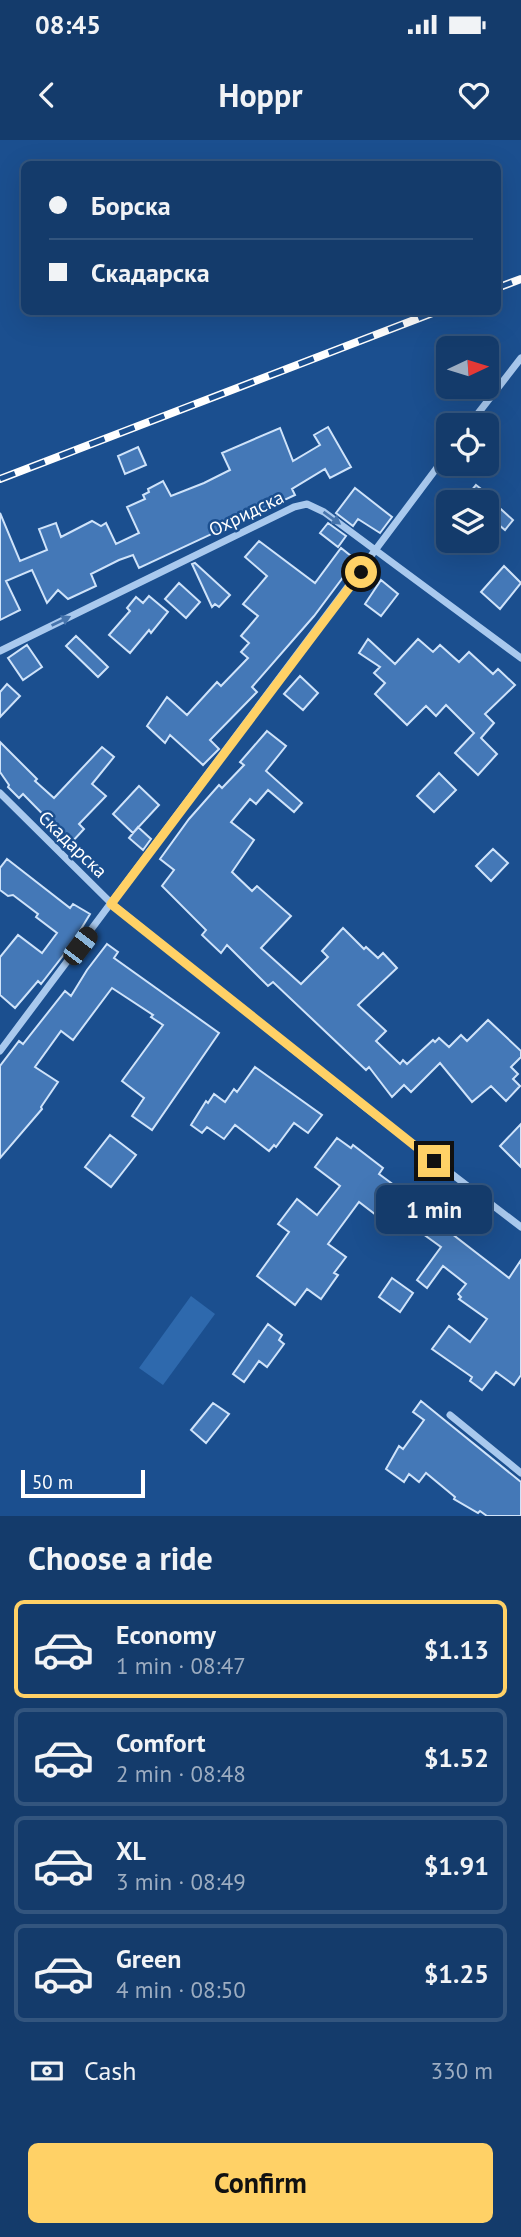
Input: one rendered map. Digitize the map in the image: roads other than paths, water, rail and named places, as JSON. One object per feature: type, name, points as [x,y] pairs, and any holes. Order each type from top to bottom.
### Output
[{"type":"street","points":[[479,413],[521,358]]},
{"type":"street","points":[[0,1051],[436,470]]},
{"type":"street","name":"Охридска","points":[[0,651],[294,507],[307,504],[324,512],[378,550],[521,658]]},
{"type":"street","name":"Скадарска","points":[[0,793],[111,904],[366,1108],[521,1227]]},
{"type":"street","points":[[450,1415],[521,1474]]},
{"type":"railway","points":[[501,286],[521,279]]},
{"type":"railway","points":[[0,479],[427,315]]}]
